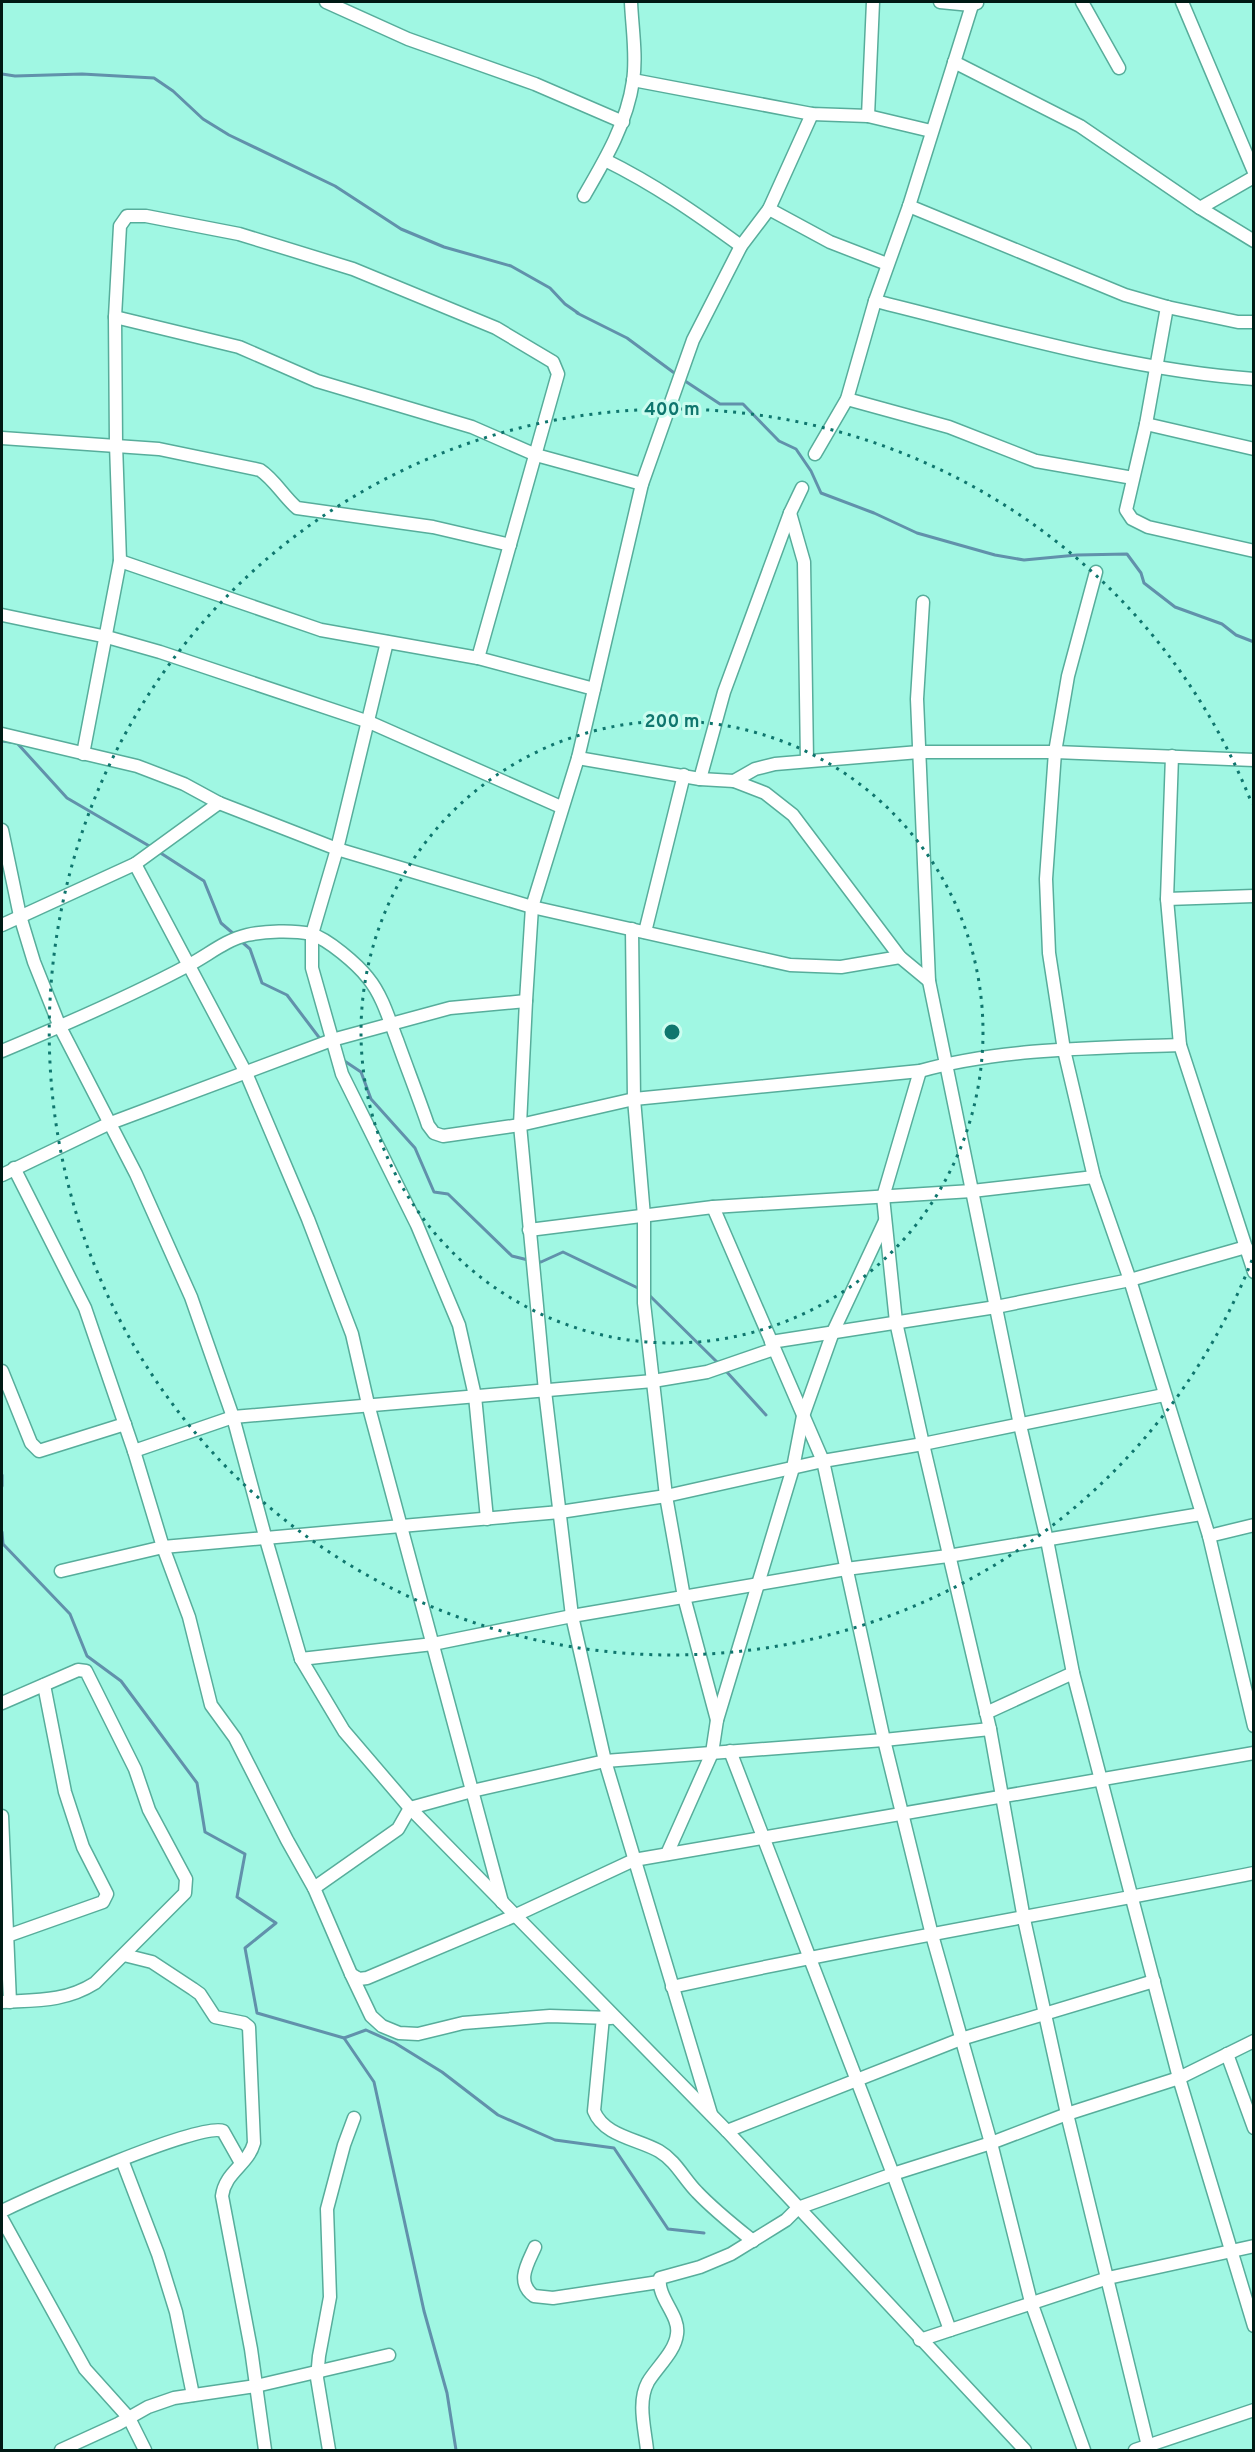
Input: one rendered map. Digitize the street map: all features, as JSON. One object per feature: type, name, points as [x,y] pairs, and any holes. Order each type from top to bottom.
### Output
[{"type":"street","points":[[326,2],[408,39],[535,84],[623,122]]},
{"type":"street","points":[[584,196],[623,122],[633,80],[631,2]]},
{"type":"street","points":[[868,116],[873,2]]},
{"type":"street","points":[[815,454],[847,399],[874,301],[909,206],[931,130],[975,3],[940,2]]},
{"type":"street","points":[[1082,2],[1119,68]]},
{"type":"street","points":[[1182,2],[1254,172]]},
{"type":"street","points":[[954,62],[1080,126],[1200,208],[1254,241]]},
{"type":"street","points":[[633,80],[812,114],[868,116],[931,130]]},
{"type":"street","points":[[711,2114],[605,1761],[572,1616],[545,1391],[520,1125],[526,1001],[532,907],[578,758],[642,484],[693,340],[741,246],[769,208],[812,114]]},
{"type":"street","points":[[605,160],[638,176],[692,210],[741,246]]},
{"type":"street","points":[[1200,208],[1254,177]]},
{"type":"street","points":[[909,206],[1125,295],[1167,307],[1238,322],[1254,322]]},
{"type":"street","points":[[769,208],[830,242],[887,264]]},
{"type":"street","points":[[83,754],[120,561],[115,317],[120,226],[127,216],[146,216],[239,234],[353,269],[496,328],[553,362],[558,374],[478,658]]},
{"type":"street","points":[[874,301],[1157,368],[1254,379]]},
{"type":"street","points":[[1167,307],[1146,424],[1126,510],[1132,519],[1148,527],[1254,551]]},
{"type":"street","points":[[115,317],[239,347],[317,381],[472,427],[536,455],[642,484]]},
{"type":"street","points":[[847,399],[949,427],[1036,461],[1133,478]]},
{"type":"street","points":[[1146,424],[1254,449]]},
{"type":"street","points":[[2,438],[116,444],[159,449],[260,470],[273,479],[284,497],[297,508],[433,527],[510,545]]},
{"type":"street","points":[[700,779],[724,692],[790,513],[802,488]]},
{"type":"street","points":[[790,513],[804,562],[807,761]]},
{"type":"street","points":[[120,561],[321,630],[478,658],[594,689]]},
{"type":"street","points":[[1096,572],[1068,676],[1055,752],[1046,879],[1049,953],[1064,1050],[1094,1177],[1130,1280],[1209,1536],[1254,1726]]},
{"type":"street","points":[[923,602],[917,699],[929,981],[1073,1673],[1179,2078],[1254,2326]]},
{"type":"street","points":[[2,615],[107,637],[369,722],[561,807]]},
{"type":"street","points":[[387,642],[337,849],[312,934],[314,978],[342,1074],[417,1225],[450,1299],[465,1347],[475,1396],[487,1519]]},
{"type":"street","points":[[2,734],[147,770],[184,784],[219,803],[337,849],[532,907],[790,965],[841,967],[900,957]]},
{"type":"street","points":[[734,781],[765,766],[919,752],[1055,752],[1254,760]]},
{"type":"street","points":[[1172,756],[1167,899],[1180,1045],[1254,1272]]},
{"type":"street","points":[[578,758],[700,779],[734,781],[765,793],[793,815],[900,957],[929,981]]},
{"type":"street","points":[[645,932],[684,775]]},
{"type":"street","points":[[2,925],[135,864],[219,803]]},
{"type":"street","points":[[2,830],[20,916],[34,962],[60,1027],[108,1124],[136,1174],[191,1297],[233,1417],[301,1659],[344,1731],[410,1808],[609,2018],[711,2114],[1025,2451]]},
{"type":"street","points":[[135,864],[246,1073],[308,1219],[352,1334],[368,1404],[502,1903]]},
{"type":"street","points":[[1167,899],[1254,896]]},
{"type":"street","points":[[632,929],[634,1099],[644,1215],[644,1303],[666,1496],[684,1597],[717,1720]]},
{"type":"street","points":[[2,1051],[60,1027],[188,966],[234,939],[247,935],[292,933],[312,934],[353,962],[368,978],[376,990],[391,1025],[428,1125],[434,1133],[443,1136],[520,1125],[634,1099],[920,1071],[946,1063],[1064,1050],[1180,1045]]},
{"type":"street","points":[[2,1175],[108,1124],[332,1040],[461,1006],[526,1001]]},
{"type":"street","points":[[920,1071],[883,1197],[897,1322],[922,1444],[990,1729],[1024,1918],[1067,2114],[1148,2446]]},
{"type":"street","points":[[14,1168],[85,1308],[135,1451],[163,1547],[189,1617],[211,1705],[217,1717],[235,1738],[314,1888],[370,2016],[382,2026],[399,2033],[418,2034],[463,2023],[550,2016],[609,2018]]},
{"type":"street","points":[[529,1230],[713,1207],[972,1191],[1094,1177]]},
{"type":"street","points":[[713,1207],[823,1461],[884,1740],[932,1935],[991,2143],[1031,2302],[1084,2451]]},
{"type":"street","points":[[667,1854],[712,1753],[717,1720],[793,1468],[803,1416],[833,1332],[885,1220]]},
{"type":"street","points":[[135,1451],[233,1417],[653,1381],[707,1372],[773,1346],[833,1332],[996,1307],[1130,1280],[1246,1247]]},
{"type":"street","points":[[2,1371],[31,1443],[39,1451],[125,1425]]},
{"type":"street","points":[[61,1571],[163,1547],[265,1536],[402,1527],[560,1512],[666,1496],[823,1461],[922,1444],[1164,1395]]},
{"type":"street","points":[[301,1659],[433,1644],[572,1616],[846,1569],[948,1556],[1201,1514]]},
{"type":"street","points":[[1209,1536],[1254,1525]]},
{"type":"street","points":[[2,1703],[78,1670],[86,1671],[135,1769],[149,1810],[186,1879],[185,1893],[95,1983],[78,1994],[6,2002],[7,1936],[2,1816]]},
{"type":"street","points":[[986,1713],[1073,1673]]},
{"type":"street","points":[[7,1936],[103,1902],[107,1894],[83,1847],[65,1792],[44,1685]]},
{"type":"street","points":[[314,1888],[398,1829],[410,1808],[472,1791],[605,1761],[884,1740],[990,1729]]},
{"type":"street","points":[[730,1751],[893,2174],[950,2330]]},
{"type":"street","points":[[351,1974],[359,1979],[367,1978],[514,1916],[634,1860],[1254,1753]]},
{"type":"street","points":[[672,1987],[810,1956],[1133,1898],[1254,1873]]},
{"type":"street","points":[[124,1955],[152,1962],[193,1989],[200,1994],[215,2017],[244,2023],[249,2027],[254,2143],[251,2154],[223,2185],[222,2196],[266,2451]]},
{"type":"street","points":[[727,2132],[961,2039],[1154,1981]]},
{"type":"street","points":[[609,2018],[594,2111],[597,2119],[606,2128],[668,2157],[694,2190],[753,2241]]},
{"type":"street","points":[[647,2451],[643,2416],[644,2394],[647,2383],[675,2344],[678,2333],[659,2282],[660,2278],[700,2267],[731,2254],[786,2220],[798,2208],[893,2174],[991,2143],[1067,2114],[1179,2078],[1254,2041]]},
{"type":"street","points":[[1227,2054],[1254,2128]]},
{"type":"street","points":[[329,2451],[318,2371],[330,2297],[327,2209],[344,2145],[354,2118]]},
{"type":"street","points":[[2,2211],[62,2182],[218,2129],[222,2131],[242,2163]]},
{"type":"street","points":[[122,2160],[158,2254],[176,2312],[193,2395]]},
{"type":"street","points":[[2,2218],[85,2369],[129,2418],[145,2451]]},
{"type":"street","points":[[920,2340],[1108,2278],[1231,2249],[1254,2246]]},
{"type":"street","points":[[535,2247],[524,2271],[524,2285],[534,2296],[553,2298],[659,2282]]},
{"type":"street","points":[[61,2451],[148,2407],[174,2398],[256,2386],[389,2355]]},
{"type":"street","points":[[1135,2451],[1254,2410]]},
{"type":"waterway","points":[[2,74],[15,76],[82,74],[154,78],[173,91],[203,119],[229,135],[335,186],[401,229],[444,247],[511,266],[550,288],[565,304],[578,313]]},
{"type":"waterway","points":[[577,313],[627,338],[677,375]]},
{"type":"waterway","points":[[682,379],[720,404],[743,404],[779,441],[796,449],[811,471],[821,493],[874,513],[917,533],[995,555],[1024,560],[1077,555],[1127,554],[1141,573],[1144,583],[1175,607],[1222,624],[1236,635],[1254,642]]},
{"type":"waterway","points":[[2,741],[17,743],[67,798],[151,847]]},
{"type":"waterway","points":[[159,852],[204,881],[221,923],[235,935]]},
{"type":"waterway","points":[[242,942],[250,949],[262,983],[287,995],[321,1040]]},
{"type":"waterway","points":[[343,1060],[361,1072],[371,1099],[415,1148],[434,1192],[448,1194],[512,1256],[528,1260]]},
{"type":"waterway","points":[[535,1261],[541,1262],[563,1252],[640,1289]]},
{"type":"waterway","points":[[648,1294],[718,1363]]},
{"type":"waterway","points":[[725,1370],[766,1415]]},
{"type":"waterway","points":[[2,1475],[2,1486]]},
{"type":"waterway","points":[[2,1532],[3,1544],[70,1614],[87,1656],[121,1681],[197,1783],[205,1832],[245,1854],[237,1897],[276,1923],[245,1948],[257,2013],[344,2038],[374,2082],[424,2311],[447,2393],[456,2450]]},
{"type":"waterway","points":[[344,2038],[366,2030],[395,2043],[442,2072],[498,2115],[555,2140],[614,2148],[668,2229],[704,2233]]}]
